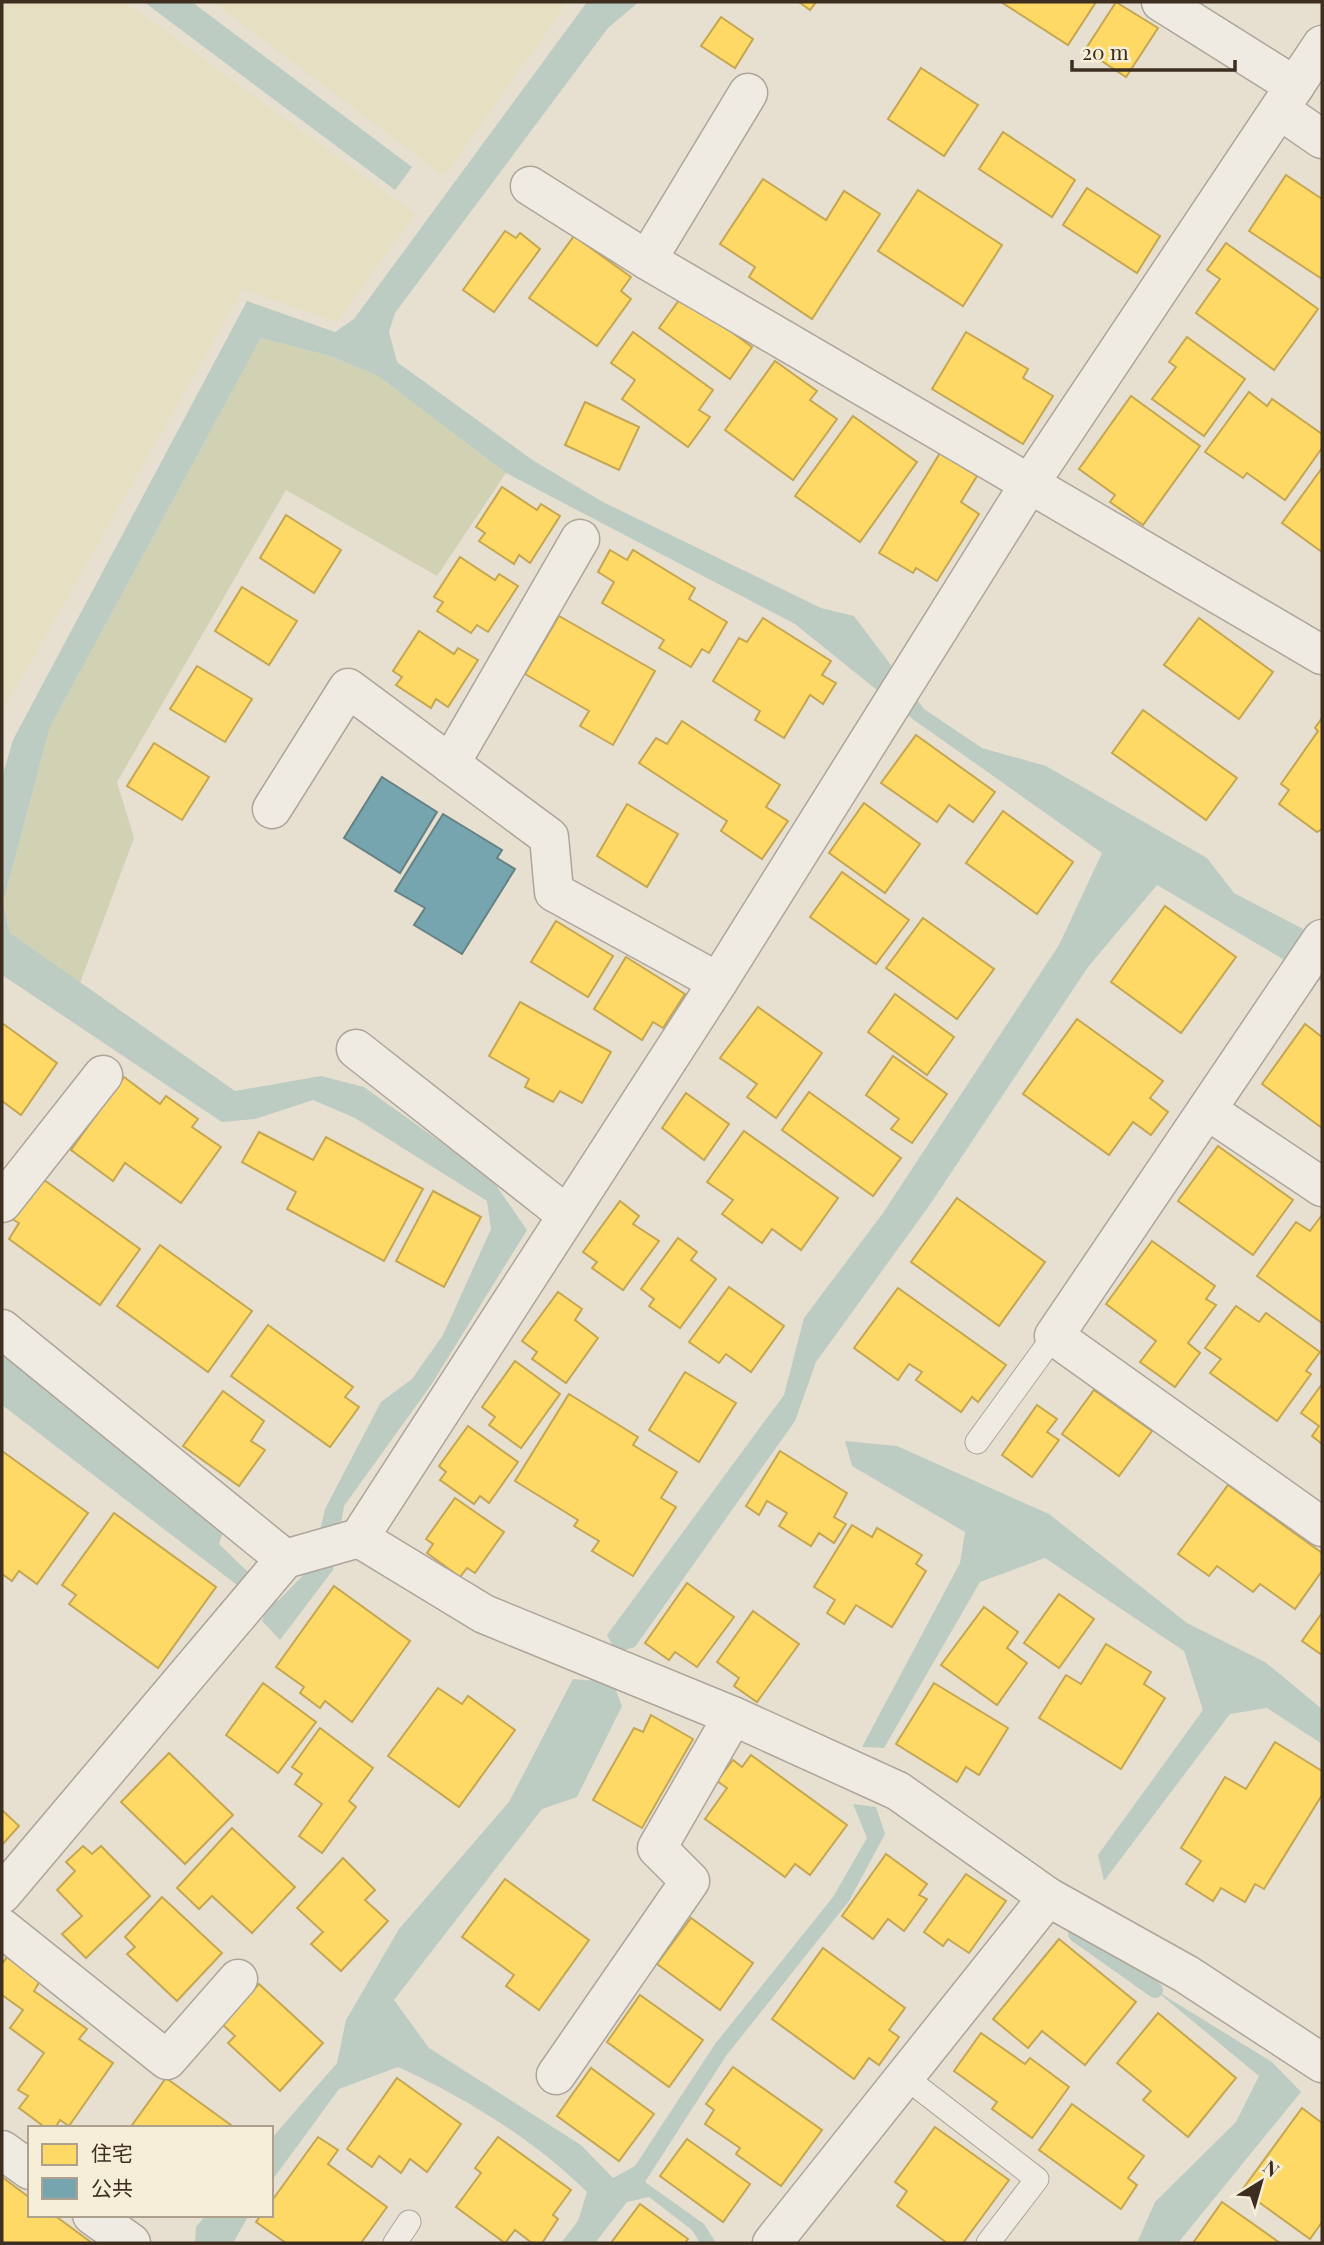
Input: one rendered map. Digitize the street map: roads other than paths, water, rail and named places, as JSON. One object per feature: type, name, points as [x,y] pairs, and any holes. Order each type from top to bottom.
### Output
[{"type":"street","points":[[1161,2],[1288,98],[1322,139]]},
{"type":"street","points":[[2,1894],[276,1574],[353,1539],[718,982],[885,710],[1030,483],[1322,45]]},
{"type":"street","points":[[647,260],[748,93]]},
{"type":"street","points":[[530,186],[647,260],[1322,654]]},
{"type":"street","points":[[450,764],[580,539]]},
{"type":"street","points":[[272,809],[348,688],[549,837],[554,892],[718,982]]},
{"type":"street","points":[[1322,939],[1054,1336],[1322,1527]]},
{"type":"street","points":[[356,1049],[567,1215]]},
{"type":"street","points":[[2,1203],[103,1075]]},
{"type":"street","points":[[1207,1110],[1322,1187]]},
{"type":"street","points":[[2,1329],[276,1574]]},
{"type":"street","points":[[353,1539],[484,1614],[733,1716],[898,1791],[1048,1897],[1186,1974],[1322,2063]]},
{"type":"street","points":[[556,2075],[691,1881],[657,1848],[733,1716]]},
{"type":"street","points":[[772,2243],[1048,1897]]},
{"type":"street","points":[[2,1928],[167,2060],[238,1979]]},
{"type":"street","points":[[2,2150],[28,2169]]},
{"type":"street","points":[[95,2217],[131,2243]]},
{"type":"lane","points":[[977,1442],[1054,1336]]},
{"type":"lane","points":[[905,2077],[1037,2179],[988,2243]]},
{"type":"lane","points":[[395,2243],[409,2222]]},
{"type":"waterway","points":[[1076,1934],[1155,1990]]}]
